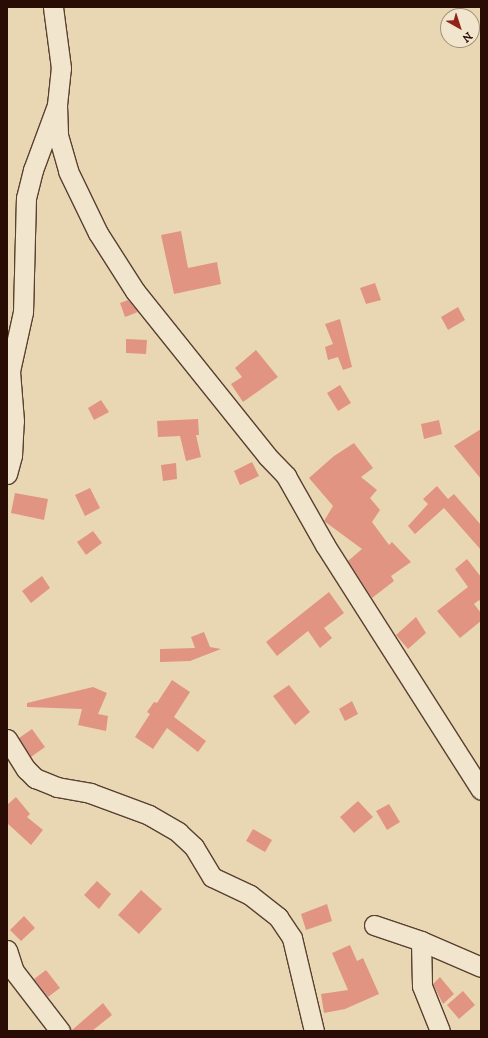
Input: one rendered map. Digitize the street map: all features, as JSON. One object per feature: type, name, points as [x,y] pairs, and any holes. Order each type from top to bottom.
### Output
[{"type":"street","points":[[53,7],[61,68],[57,106],[58,135],[68,171],[98,233],[135,291],[262,450],[286,476],[325,544],[481,790]]},
{"type":"street","points":[[7,474],[12,456],[14,421],[10,371],[23,312],[26,198],[33,170],[57,106]]},
{"type":"street","points":[[7,739],[26,769],[35,778],[57,787],[90,793],[155,818],[178,832],[194,847],[212,877],[250,894],[278,917],[292,938],[314,1031]]},
{"type":"street","points":[[374,925],[421,941],[481,967]]},
{"type":"street","points":[[421,941],[422,986],[440,1031]]},
{"type":"street","points":[[7,950],[14,971],[60,1031]]},
{"type":"building","points":[[181,231],[188,268],[217,262],[221,284],[174,294],[161,235]]},
{"type":"building","points":[[375,283],[381,300],[366,304],[360,288]]},
{"type":"building","points":[[128,300],[138,312],[125,317],[120,303]]},
{"type":"building","points":[[458,307],[465,320],[448,330],[441,317]]},
{"type":"building","points":[[340,319],[352,367],[343,370],[338,357],[328,360],[325,347],[333,344],[325,324]]},
{"type":"building","points":[[126,339],[147,340],[146,354],[126,353]]},
{"type":"building","points":[[256,350],[278,377],[243,402],[231,384],[242,377],[235,368]]},
{"type":"building","points":[[340,385],[351,403],[338,411],[327,393]]},
{"type":"building","points":[[101,400],[109,412],[94,420],[88,408]]},
{"type":"building","points":[[198,419],[199,435],[196,435],[201,457],[186,461],[180,436],[158,437],[157,421]]},
{"type":"building","points":[[439,420],[442,434],[424,439],[421,424]]},
{"type":"building","points":[[481,429],[481,479],[454,446]]},
{"type":"building","points":[[354,443],[373,468],[361,477],[377,490],[370,498],[380,510],[372,522],[389,545],[392,542],[411,562],[391,576],[394,581],[372,598],[348,561],[362,549],[324,521],[333,506],[309,478],[334,456]]},
{"type":"building","points":[[252,462],[259,476],[240,485],[234,471]]},
{"type":"building","points":[[176,463],[177,479],[163,481],[161,465]]},
{"type":"building","points":[[437,486],[448,499],[454,494],[481,525],[481,550],[444,508],[415,534],[408,526],[428,504],[423,499]]},
{"type":"building","points":[[90,488],[100,508],[85,516],[75,495]]},
{"type":"building","points":[[15,493],[48,499],[44,520],[11,513]]},
{"type":"building","points":[[93,531],[102,543],[86,555],[77,542]]},
{"type":"building","points":[[467,559],[481,577],[481,603],[479,600],[474,604],[481,613],[481,621],[460,638],[437,611],[468,587],[455,569]]},
{"type":"building","points":[[42,576],[50,588],[31,603],[22,591]]},
{"type":"building","points":[[329,592],[344,613],[324,628],[332,638],[320,648],[308,631],[277,656],[266,642]]},
{"type":"building","points":[[416,617],[426,633],[408,649],[396,635]]},
{"type":"building","points":[[204,632],[210,647],[221,649],[190,661],[160,662],[160,649],[195,648],[191,637]]},
{"type":"building","points":[[172,680],[190,692],[174,717],[206,741],[198,752],[167,728],[153,749],[135,737],[150,714],[147,712],[154,702],[157,703]]},
{"type":"building","points":[[289,685],[310,712],[295,725],[273,696]]},
{"type":"building","points":[[93,687],[107,693],[98,714],[108,716],[106,731],[78,725],[82,709],[27,707],[27,703]]},
{"type":"building","points":[[352,701],[358,714],[345,721],[339,709]]},
{"type":"building","points":[[32,729],[45,747],[31,757],[19,738]]},
{"type":"building","points":[[16,797],[30,814],[27,817],[43,830],[31,845],[7,823],[7,805]]},
{"type":"building","points":[[358,801],[373,817],[354,833],[340,817]]},
{"type":"building","points":[[389,804],[400,822],[387,830],[376,811]]},
{"type":"building","points":[[253,829],[272,840],[265,852],[246,841]]},
{"type":"building","points":[[97,881],[111,894],[99,909],[84,895]]},
{"type":"building","points":[[141,890],[162,909],[139,934],[118,915]]},
{"type":"building","points":[[327,904],[332,921],[306,930],[301,914]]},
{"type":"building","points":[[24,916],[35,928],[21,941],[10,930]]},
{"type":"building","points":[[350,945],[357,961],[363,958],[379,994],[345,1009],[324,1013],[321,994],[348,990],[332,953]]},
{"type":"building","points":[[46,970],[60,988],[48,997],[34,979]]},
{"type":"building","points":[[440,977],[454,994],[443,1004],[433,984]]},
{"type":"building","points":[[463,991],[475,1005],[459,1019],[447,1005]]},
{"type":"building","points":[[103,1003],[112,1015],[92,1031],[71,1031]]}]
